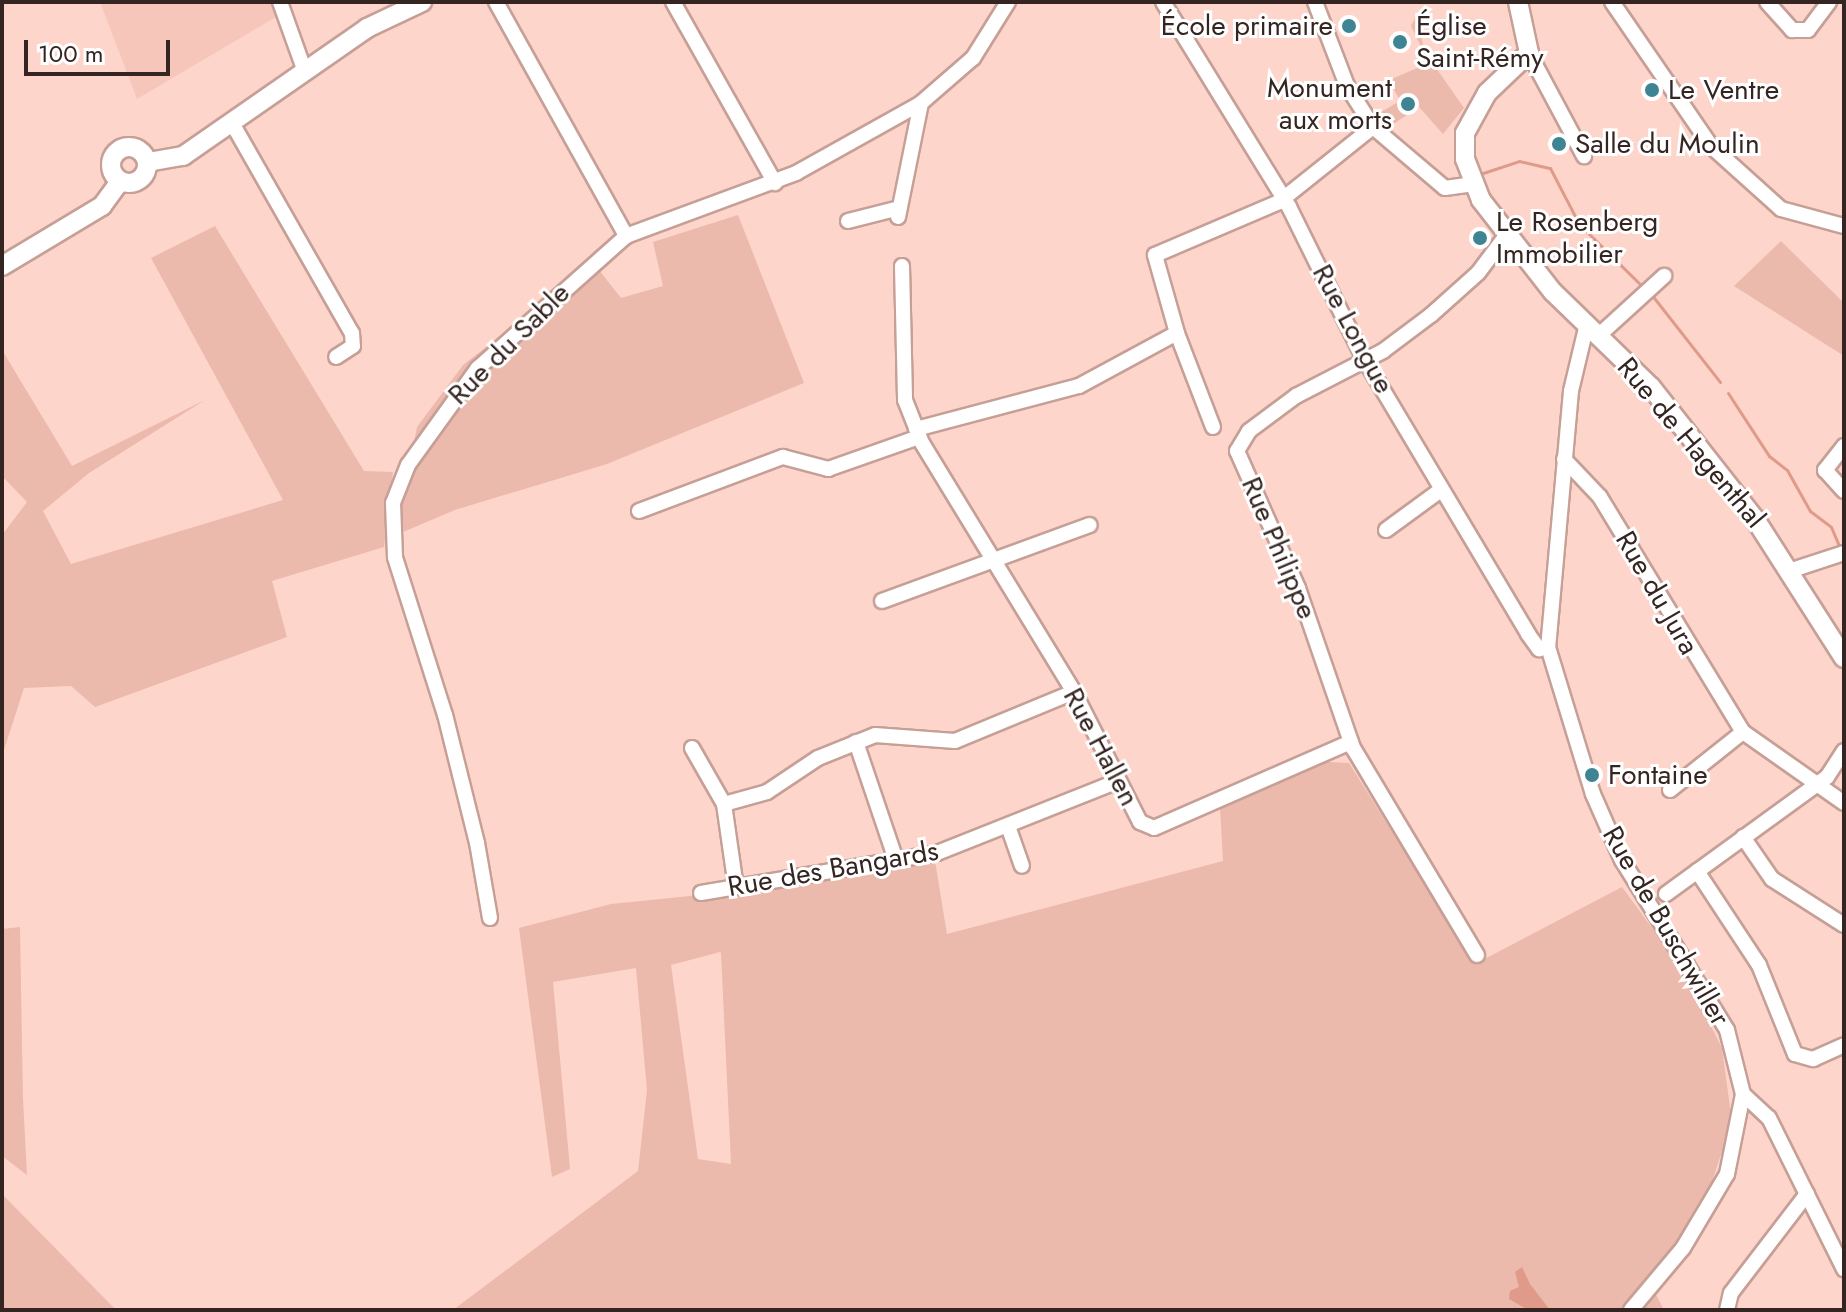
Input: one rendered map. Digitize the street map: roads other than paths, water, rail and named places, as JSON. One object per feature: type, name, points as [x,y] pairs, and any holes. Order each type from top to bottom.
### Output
[{"type":"main road","points":[[148,162],[183,156],[387,16],[422,2]]},
{"type":"main road","points":[[1518,2],[1529,53]]},
{"type":"main road","name":"Rue de Hagenthal","points":[[1529,53],[1487,93],[1471,116],[1464,148],[1474,184],[1505,237],[1591,333],[1651,387],[1792,570],[1844,657]]},
{"type":"main road","points":[[133,147],[148,162],[137,182],[120,181],[112,171],[115,152],[133,147]]},
{"type":"main road","points":[[2,266],[102,206],[120,181]]},
{"type":"street","points":[[280,2],[305,72]]},
{"type":"street","points":[[496,2],[626,236]]},
{"type":"street","points":[[673,2],[775,183]]},
{"type":"street","name":"Rue du Sable","points":[[490,918],[477,843],[445,715],[395,557],[393,503],[416,451],[478,368],[626,236],[775,183],[921,103],[973,58],[1008,2]]},
{"type":"street","name":"Rue Longue","points":[[1163,2],[1284,199],[1365,358],[1528,634],[1539,649],[1548,647]]},
{"type":"street","points":[[1315,2],[1347,86],[1373,127],[1445,188],[1474,184]]},
{"type":"street","points":[[1767,2],[1792,30],[1808,30],[1829,2]]},
{"type":"street","points":[[1616,3],[1711,146],[1781,209],[1844,226]]},
{"type":"street","points":[[1529,53],[1584,156]]},
{"type":"street","points":[[848,221],[898,213],[921,103]]},
{"type":"street","points":[[232,123],[352,333],[353,346],[336,357]]},
{"type":"street","points":[[1213,427],[1177,333],[1155,263],[1159,250],[1284,199],[1373,127]]},
{"type":"street","name":"Rue Philippe","points":[[1477,955],[1351,742],[1298,588],[1237,451],[1249,431],[1273,413],[1365,358],[1383,351],[1458,293],[1505,237]]},
{"type":"street","name":"Rue Hallen","points":[[902,266],[905,400],[918,433],[1074,692],[1140,822],[1154,828],[1351,742]]},
{"type":"street","points":[[1591,333],[1664,276]]},
{"type":"street","points":[[639,511],[783,457],[828,469],[918,433],[1079,386],[1177,333]]},
{"type":"street","name":"Rue de Buschwiller","points":[[1591,333],[1571,391],[1548,647],[1593,794],[1646,897],[1727,1030],[1743,1094],[1731,1163],[1704,1217],[1631,1310]]},
{"type":"street","points":[[1844,446],[1825,470],[1844,491]]},
{"type":"street","name":"Rue du Jura","points":[[1564,459],[1600,497],[1743,732],[1844,803]]},
{"type":"street","points":[[1386,530],[1442,489]]},
{"type":"street","points":[[882,601],[994,557],[1090,525]]},
{"type":"street","points":[[1792,570],[1842,554]]},
{"type":"street","points":[[724,804],[767,792],[818,758],[875,735],[955,741],[1074,692]]},
{"type":"street","points":[[1670,790],[1743,732]]},
{"type":"street","points":[[856,742],[896,860]]},
{"type":"street","points":[[692,748],[724,804],[736,887]]},
{"type":"street","points":[[1655,912],[1666,894],[1815,785],[1844,751]]},
{"type":"street","name":"Rue des Bangards","points":[[701,893],[937,853],[1118,781]]},
{"type":"street","points":[[1008,826],[1022,866]]},
{"type":"street","points":[[1743,837],[1772,879],[1844,925]]},
{"type":"street","points":[[1697,871],[1759,965],[1801,1059],[1813,1059],[1844,1045]]},
{"type":"street","points":[[1646,897],[1666,894]]},
{"type":"street","points":[[1743,1094],[1769,1118],[1844,1269]]},
{"type":"street","points":[[1742,1109],[1769,1118]]},
{"type":"street","points":[[1727,1310],[1731,1293],[1807,1194]]},
{"type":"waterway","points":[[1480,174],[1519,161],[1550,168],[1579,224],[1645,289]]},
{"type":"waterway","points":[[1651,294],[1720,382]]},
{"type":"waterway","points":[[1728,393],[1769,456],[1787,470],[1810,511],[1831,527],[1840,548]]},
{"type":"place","name":"École primaire","points":[[1349,26]]},
{"type":"place","name":"Église Saint-Rémy","points":[[1400,42]]},
{"type":"place","name":"Le Ventre","points":[[1652,90]]},
{"type":"place","name":"Monument aux morts","points":[[1408,104]]},
{"type":"place","name":"Salle du Moulin","points":[[1559,144]]},
{"type":"place","name":"Le Rosenberg Immobilier","points":[[1480,238]]},
{"type":"place","name":"Fontaine","points":[[1592,775]]}]
